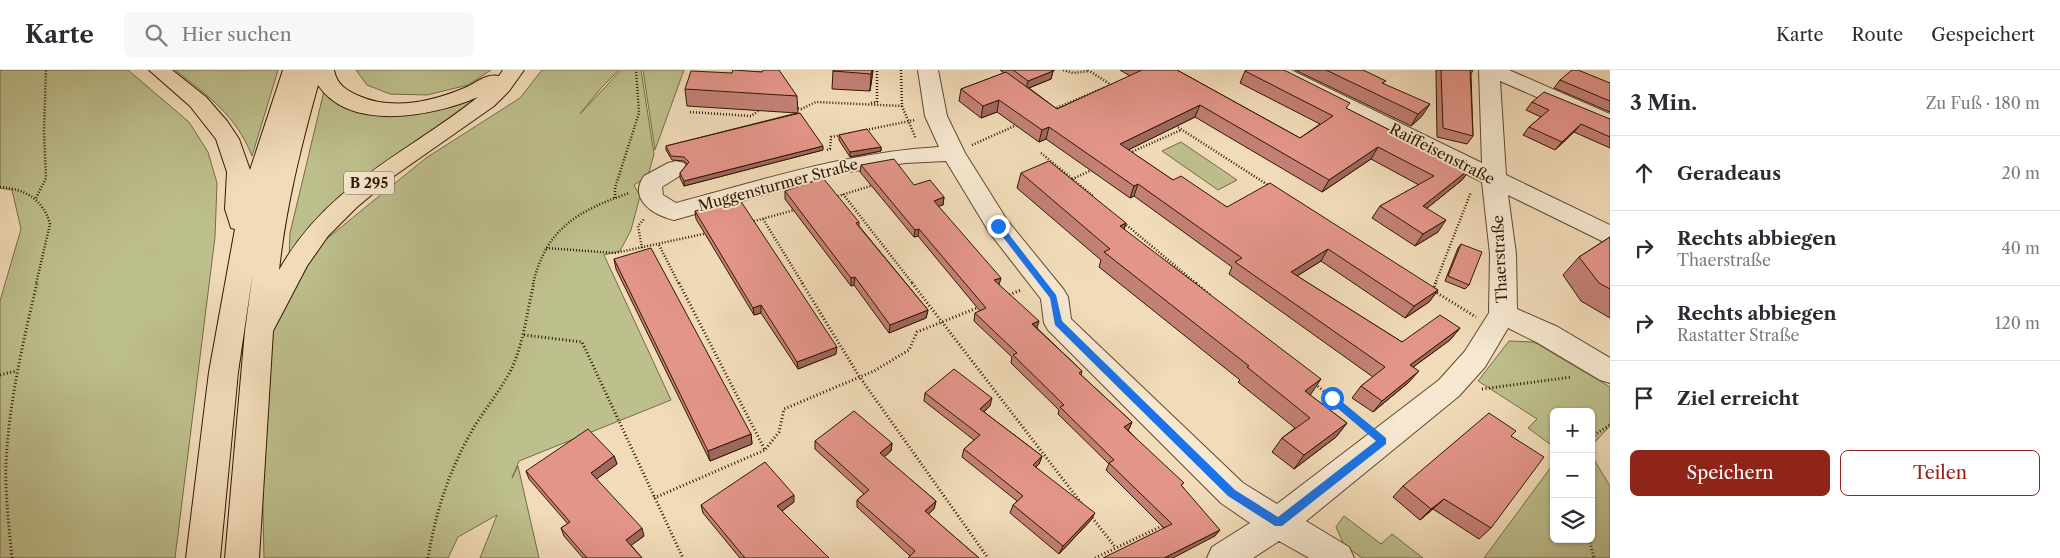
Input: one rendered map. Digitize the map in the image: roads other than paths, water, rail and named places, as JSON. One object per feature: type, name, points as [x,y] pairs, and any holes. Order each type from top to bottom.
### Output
[{"type":"main road","points":[[159,70],[210,113],[224,132],[233,151],[239,174],[237,213],[246,235]]},
{"type":"main road","points":[[203,558],[225,348],[246,235],[271,135],[293,70]]},
{"type":"main road","name":"B 295","points":[[242,558],[259,331],[270,226],[288,152],[312,70]]},
{"type":"main road","points":[[324,70],[328,85],[351,102],[368,107],[390,109],[425,106],[456,99],[493,82],[510,70]]},
{"type":"main road","name":"B 295","points":[[259,331],[282,293],[296,263],[318,233],[342,207],[396,162],[494,97],[514,70]]},
{"type":"street","points":[[928,70],[936,116],[953,152],[998,226],[1054,297],[1058,322],[1232,493],[1337,558]]},
{"type":"street","name":"Raiffeisenstraße","points":[[1275,70],[1610,236]]},
{"type":"street","points":[[1490,70],[1610,122]]},
{"type":"street","name":"Thaerstraße","points":[[1490,70],[1486,176],[1503,254],[1499,322]]},
{"type":"street","name":"Muggensturmer Straße","points":[[676,168],[652,181],[649,189],[650,197],[665,208],[841,166],[905,156],[953,152]]},
{"type":"street","points":[[1224,558],[1278,523],[1449,388],[1475,359],[1499,322],[1548,335],[1610,372]]}]
